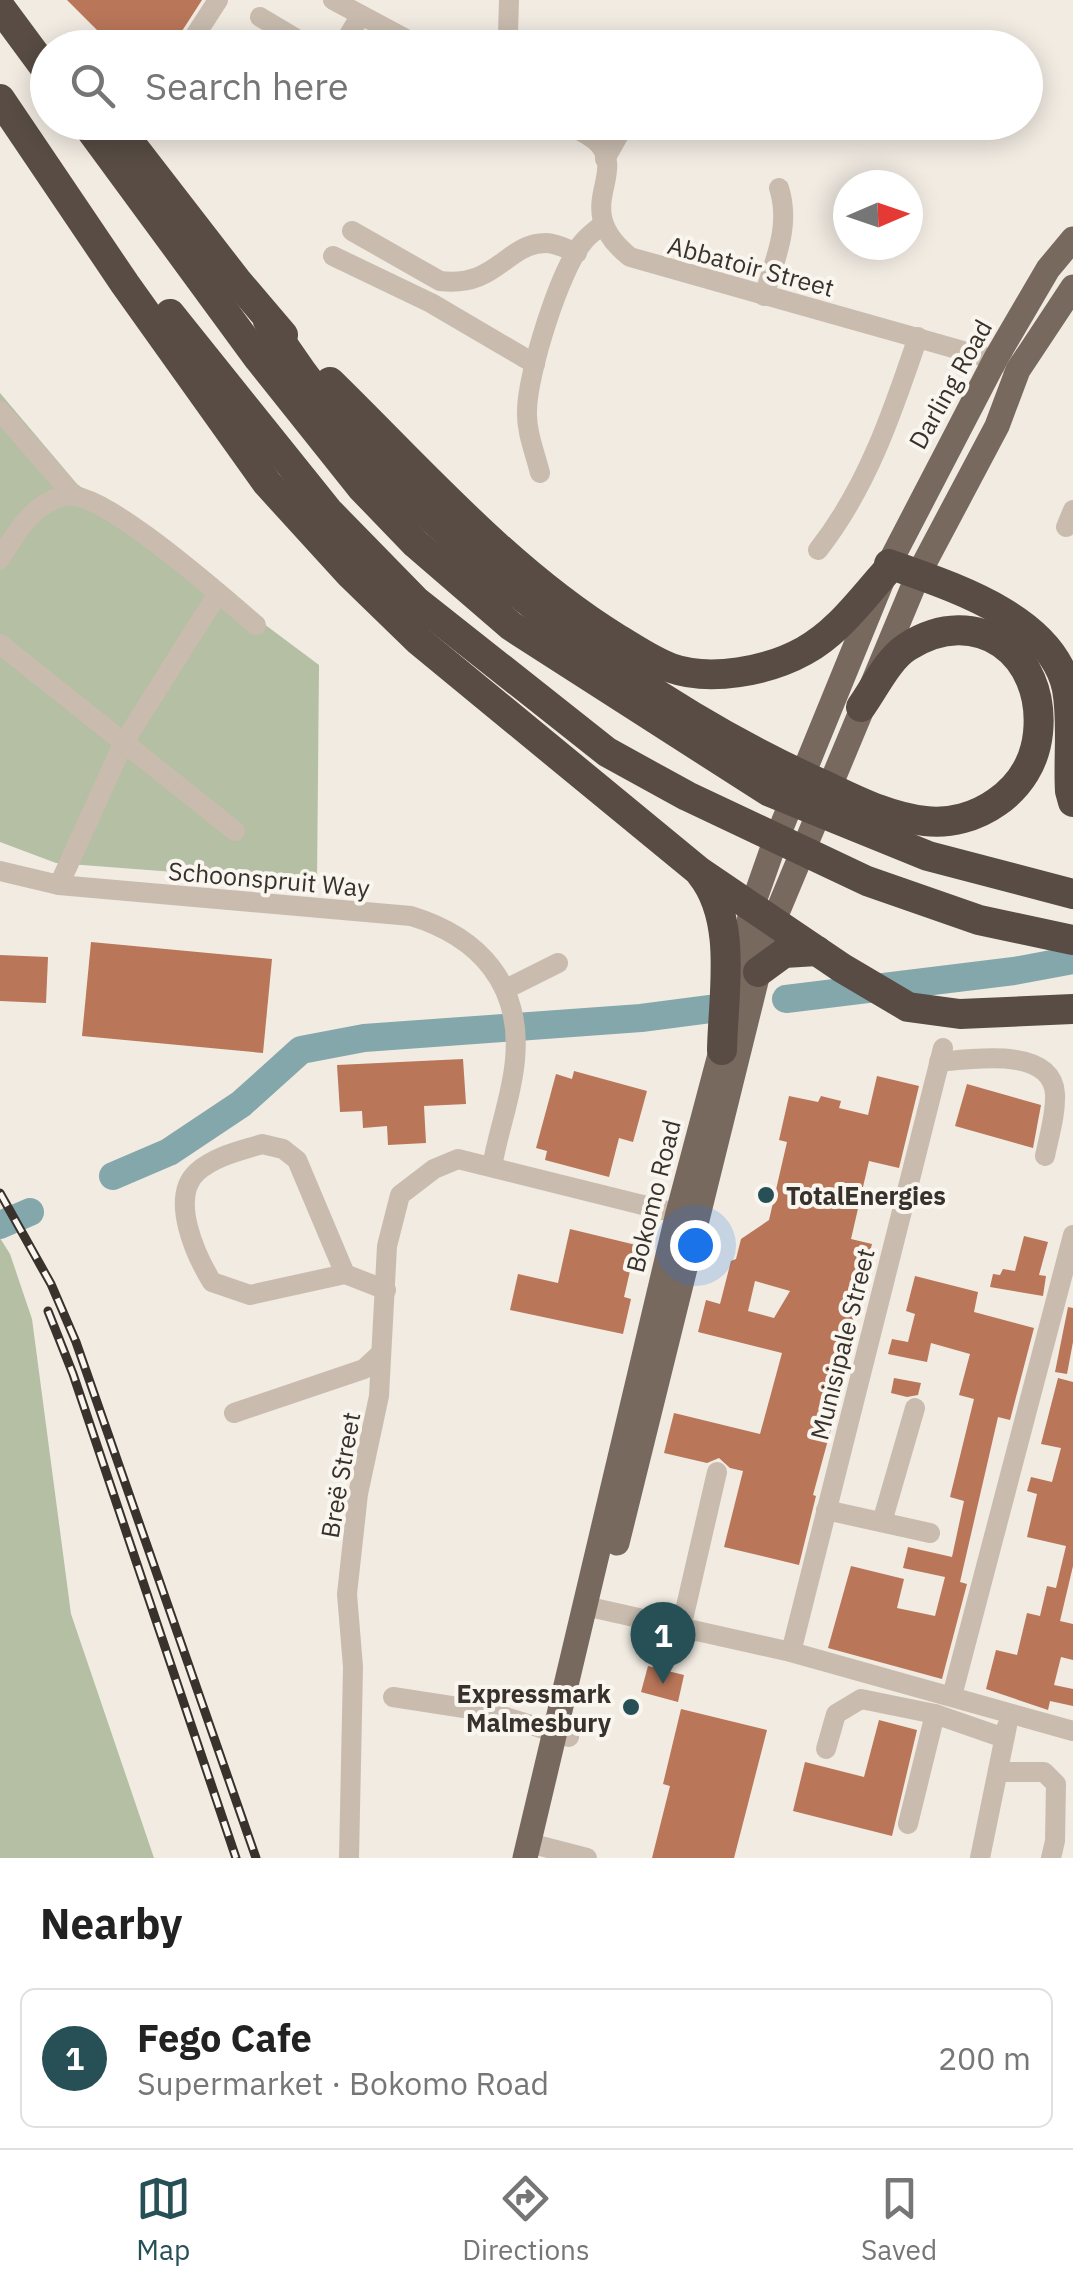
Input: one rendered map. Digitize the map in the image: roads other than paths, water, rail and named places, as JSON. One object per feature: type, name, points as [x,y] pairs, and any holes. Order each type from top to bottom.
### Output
[{"type":"highway","points":[[16,0],[40,30]]},
{"type":"highway","points":[[0,8],[30,48]]},
{"type":"highway","points":[[0,96],[30,135]]},
{"type":"highway","points":[[0,96],[136,299],[279,496],[349,574],[418,641],[700,872],[829,960],[908,1007],[960,1014],[1073,1010]]},
{"type":"highway","points":[[34,140],[328,512],[416,601],[607,752],[770,837],[868,881],[979,920],[1073,940]]},
{"type":"highway","points":[[98,140],[259,359],[362,487],[416,544],[511,626],[772,778],[888,828],[959,866],[1073,894]]},
{"type":"highway","points":[[128,140],[268,321],[299,372],[350,433],[463,546],[542,614],[630,678],[724,737],[772,778]]},
{"type":"highway","points":[[268,321],[455,504],[567,606],[675,670],[732,672],[769,665],[801,653],[835,630],[887,568],[918,574],[1006,613],[1030,630],[1050,653],[1068,693],[1073,802]]},
{"type":"highway","points":[[861,707],[902,649],[936,632],[971,630],[994,638],[1012,650],[1036,692],[1036,748],[1012,792],[988,808],[958,820],[888,828]]},
{"type":"highway","points":[[700,872],[714,892],[724,941],[722,1050]]},
{"type":"highway","points":[[758,972],[784,953],[829,960]]},
{"type":"main road","name":"Darling Road","points":[[887,568],[1007,364],[1048,270],[1073,239]]},
{"type":"main road","name":"Darling Road","points":[[918,574],[997,426],[1007,364],[1073,287]]},
{"type":"main road","name":"Bokomo Road","points":[[534,1851],[688,1216],[722,1050],[762,914],[779,832],[887,568]]},
{"type":"main road","name":"Bokomo Road","points":[[688,1216],[758,972],[762,914],[861,707],[918,574]]},
{"type":"street","points":[[199,30],[218,0]]},
{"type":"street","points":[[333,0],[389,30]]},
{"type":"street","points":[[508,30],[509,0]]},
{"type":"street","points":[[352,30],[361,15]]},
{"type":"street","points":[[260,17],[282,30]]},
{"type":"street","points":[[540,472],[526,416],[535,364],[554,303],[582,243],[602,225],[605,159],[599,144],[593,140]]},
{"type":"street","points":[[605,159],[616,140]]},
{"type":"street","points":[[764,296],[784,230],[779,188]]},
{"type":"street","name":"Abbatoir Street","points":[[602,225],[612,243],[630,258],[1007,364]]},
{"type":"street","points":[[352,231],[440,281],[456,283],[475,281],[533,245],[548,242],[577,253]]},
{"type":"street","points":[[333,256],[430,304],[535,364]]},
{"type":"street","points":[[818,550],[844,517],[892,414],[918,337]]},
{"type":"street","points":[[0,411],[74,496],[149,536],[256,624]]},
{"type":"street","points":[[0,559],[28,515],[65,496],[74,496]]},
{"type":"street","points":[[59,885],[123,744],[218,593]]},
{"type":"street","points":[[0,644],[235,832]]},
{"type":"street","name":"Schoonspruit Way","points":[[0,871],[59,885],[411,916],[442,926],[463,940],[484,958],[509,999]]},
{"type":"street","points":[[558,963],[509,999],[516,1056],[492,1166],[688,1216]]},
{"type":"street","name":"Munisipale Street","points":[[790,1652],[941,1055],[997,1057],[1042,1068],[1055,1090],[1046,1156]]},
{"type":"street","points":[[345,1274],[297,1160],[284,1149],[262,1144],[218,1158],[194,1174],[186,1193],[188,1227],[199,1260],[212,1282],[250,1294],[345,1274],[386,1290]]},
{"type":"street","name":"Breë Street","points":[[349,1858],[353,1667],[346,1594],[358,1494],[379,1396],[387,1246],[394,1208],[411,1184],[434,1168],[458,1159],[492,1166]]},
{"type":"street","points":[[952,1696],[1073,1235]]},
{"type":"street","points":[[234,1413],[364,1369],[380,1354]]},
{"type":"street","points":[[882,1522],[916,1408]]},
{"type":"street","points":[[682,1628],[717,1472]]},
{"type":"street","points":[[826,1510],[930,1532]]},
{"type":"street","points":[[593,1608],[790,1652],[1073,1732]]},
{"type":"street","points":[[393,1697],[490,1712],[562,1734]]},
{"type":"street","points":[[826,1748],[836,1714],[861,1699],[935,1714],[1004,1738]]},
{"type":"street","points":[[908,1824],[935,1714]]},
{"type":"street","points":[[980,1858],[1009,1714]]},
{"type":"street","points":[[999,1772],[1044,1772],[1056,1784],[1051,1858]]},
{"type":"street","points":[[534,1851],[587,1858]]},
{"type":"waterway","points":[[786,999],[1073,960]]},
{"type":"waterway","points":[[113,1176],[169,1152],[241,1104],[301,1050],[364,1038],[641,1018],[710,1009]]},
{"type":"waterway","points":[[0,1225],[30,1212]]},
{"type":"railway","points":[[0,1193],[51,1284],[76,1342],[256,1858]]},
{"type":"railway","points":[[48,1311],[73,1374],[236,1858]]},
{"type":"place","name":"TotalEnergies","points":[[766,1195]]},
{"type":"place","name":"Fego Cafe","points":[[663,1684]]},
{"type":"place","name":"Expressmark Malmesbury","points":[[631,1707]]}]
